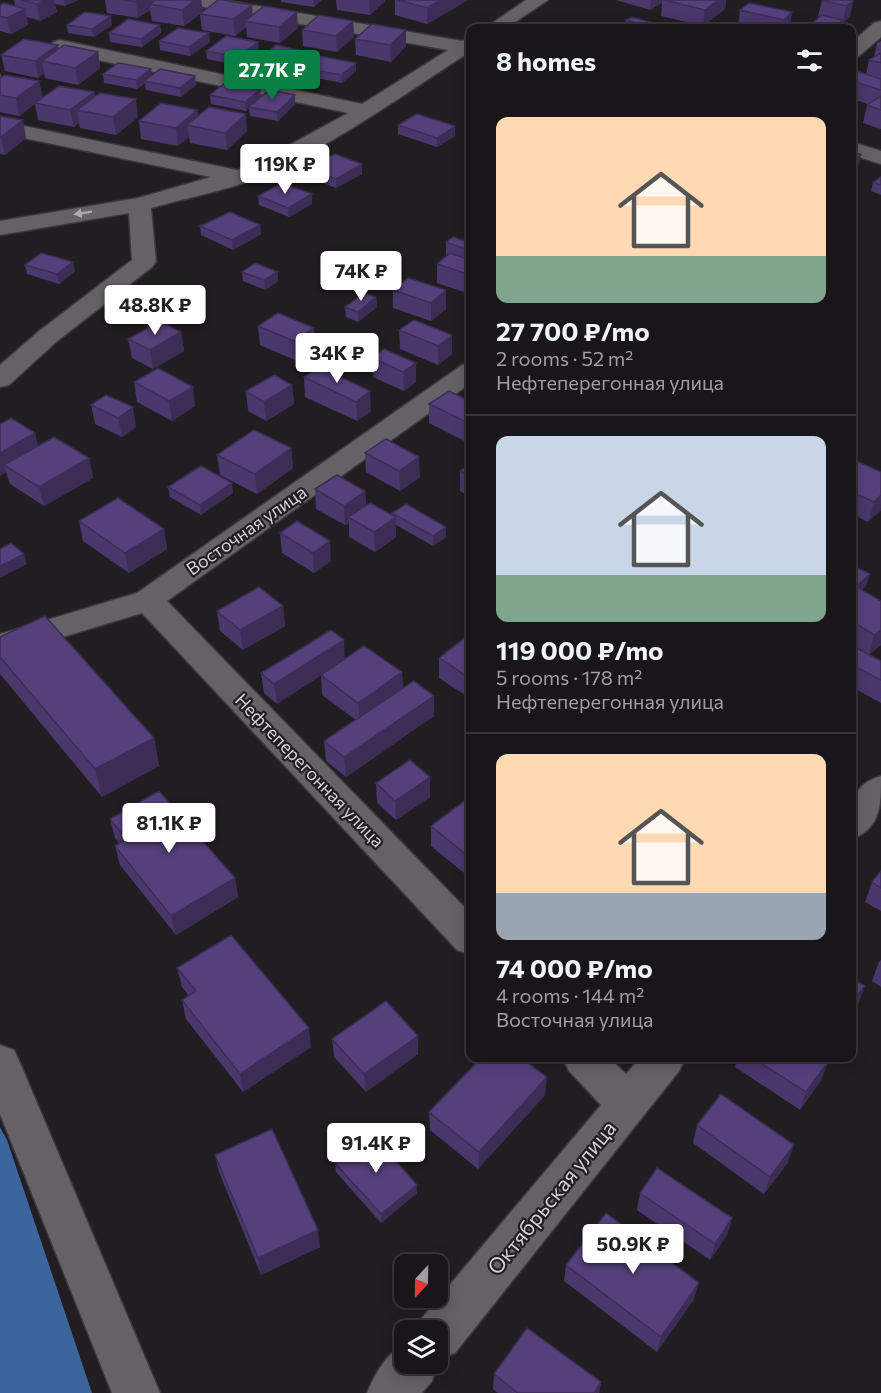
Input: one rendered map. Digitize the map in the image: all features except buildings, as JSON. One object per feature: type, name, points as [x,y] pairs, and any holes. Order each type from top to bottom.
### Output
[{"type":"street","points":[[192,0],[466,45]]},
{"type":"street","points":[[499,24],[531,1]]},
{"type":"street","points":[[856,49],[881,27]]},
{"type":"street","points":[[60,46],[365,111]]},
{"type":"street","points":[[0,228],[140,204],[240,177],[270,165],[365,111],[466,46]]},
{"type":"street","points":[[0,127],[240,177]]},
{"type":"street","points":[[856,149],[881,158]]},
{"type":"street","points":[[0,246],[51,241],[108,228],[140,204]]},
{"type":"street","points":[[0,379],[46,337],[144,262],[140,204]]},
{"type":"street","name":"Восточная улица","points":[[0,645],[148,600],[466,375]]},
{"type":"street","name":"Нефтеперегонная улица","points":[[148,600],[466,934]]},
{"type":"street","points":[[856,820],[881,789]]},
{"type":"street","points":[[587,1062],[627,1104]]},
{"type":"street","name":"Октябрьская улица","points":[[448,1324],[661,1062]]},
{"type":"street","points":[[0,1063],[136,1393]]},
{"type":"street","points":[[391,1393],[407,1374]]},
{"type":"water","points":[[0,1127],[7,1140],[92,1393],[0,1393]]}]
